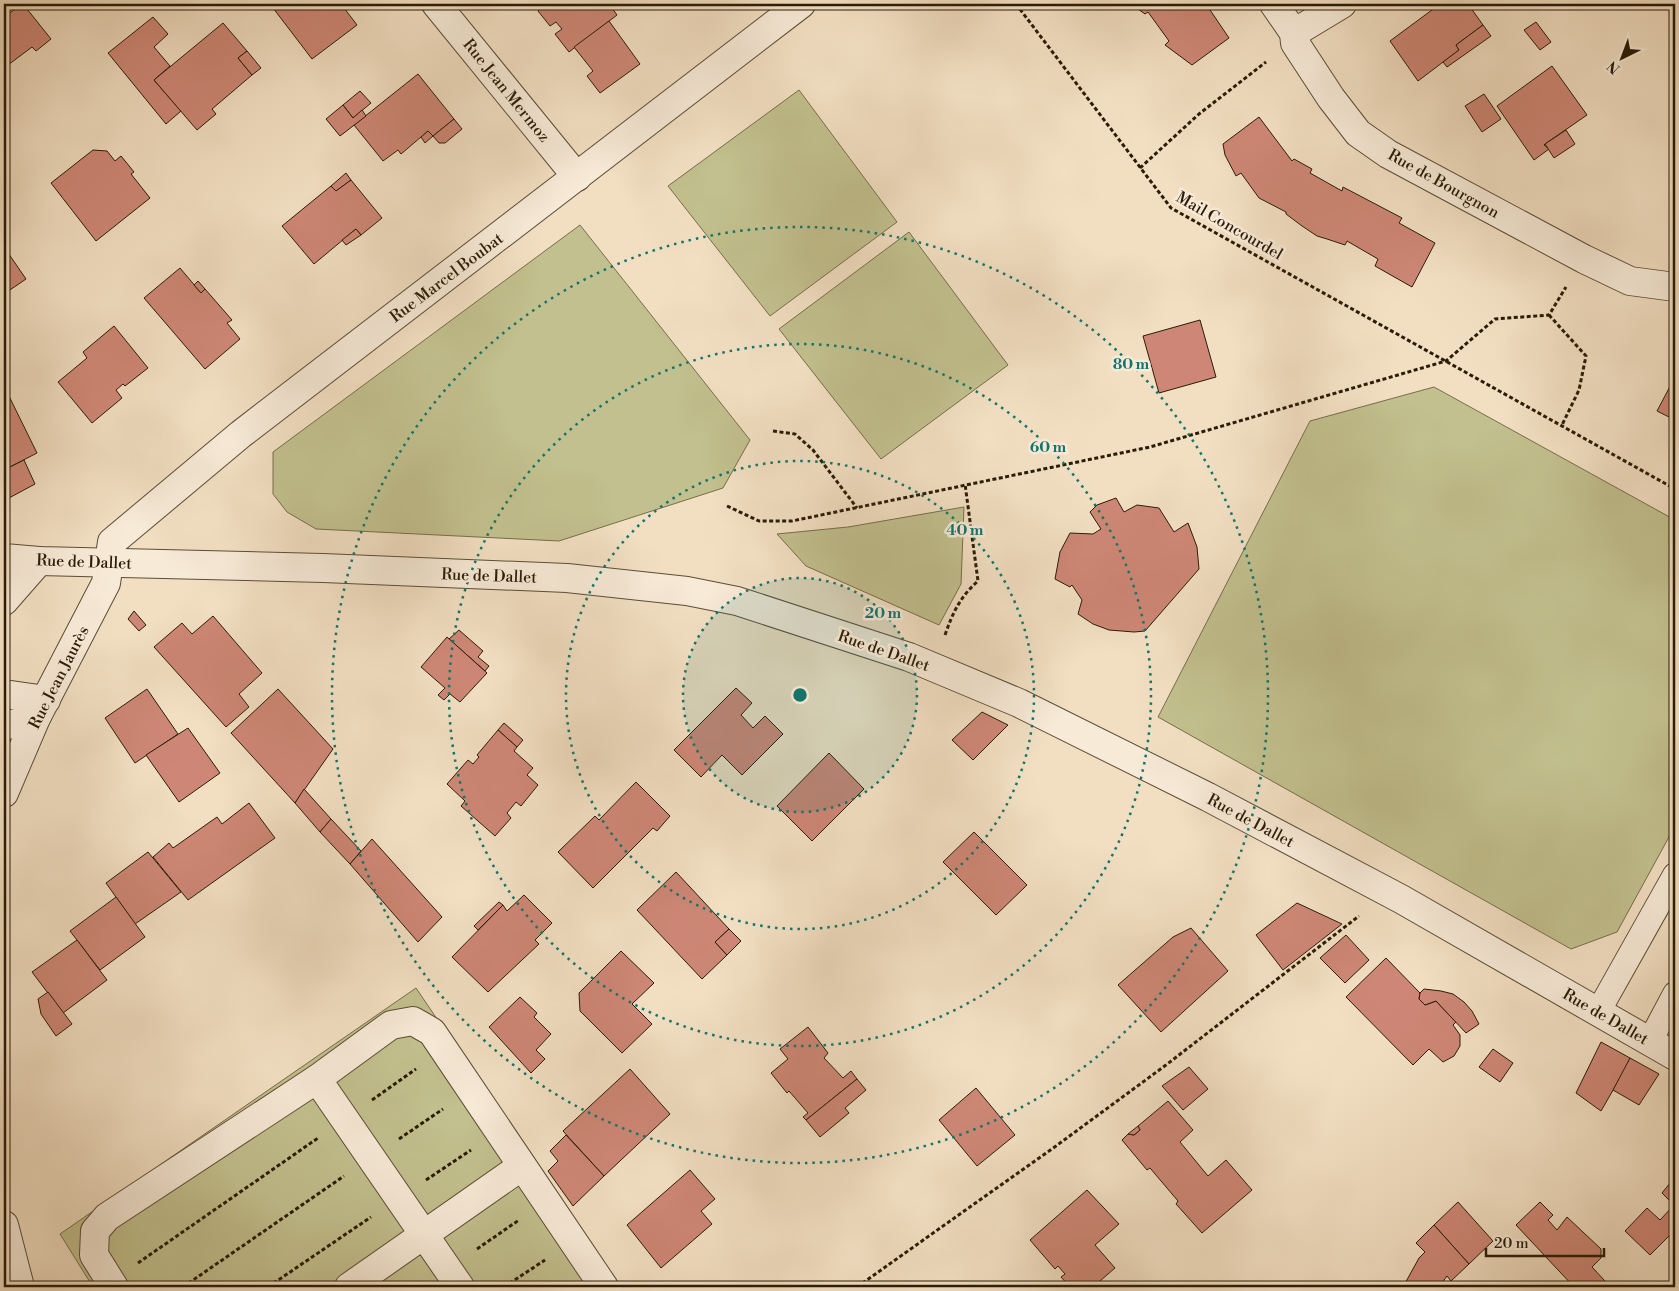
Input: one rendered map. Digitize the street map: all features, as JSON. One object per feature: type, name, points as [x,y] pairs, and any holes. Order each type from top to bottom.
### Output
[{"type":"street","name":"Rue Jean Mermoz","points":[[436,4],[577,176]]},
{"type":"street","name":"Rue Marcel Boubat","points":[[110,562],[112,542],[241,434],[801,4]]},
{"type":"street","name":"Rue de Bourgnon","points":[[1274,4],[1331,98],[1358,133],[1388,154],[1584,259],[1630,281],[1675,287]]},
{"type":"street","points":[[1294,38],[1342,4]]},
{"type":"street","name":"Rue de Dallet","points":[[4,558],[39,561],[567,578],[687,591],[737,601],[909,657],[1019,702],[1208,796],[1383,890],[1675,1056]]},
{"type":"street","points":[[4,601],[39,561]]},
{"type":"street","name":"Rue Jean Jaurès","points":[[4,792],[41,709],[106,583],[110,562]]},
{"type":"street","points":[[4,694],[41,709]]},
{"type":"street","points":[[4,726],[41,709]]},
{"type":"street","points":[[113,1285],[94,1255],[95,1231],[107,1217],[317,1079],[391,1025],[413,1021],[432,1032],[604,1287]]},
{"type":"street","points":[[317,1079],[454,1278]]},
{"type":"street","points":[[349,1287],[522,1166]]},
{"type":"street","points":[[4,1225],[20,1287]]},
{"type":"lane","points":[[1598,1012],[1675,875]]},
{"type":"lane","points":[[1650,1041],[1675,994]]},
{"type":"path","name":"Mail Concourdel","points":[[1016,4],[1171,208],[1675,489]]},
{"type":"path","points":[[1140,168],[1207,107],[1294,38]]},
{"type":"path","points":[[1549,315],[1560,296]]},
{"type":"path","points":[[727,506],[759,521],[792,521],[1150,446],[1446,360],[1495,319],[1549,315]]},
{"type":"path","points":[[1549,315],[1586,356],[1579,390],[1562,425]]},
{"type":"path","points":[[773,431],[795,434],[807,444],[857,508]]},
{"type":"path","points":[[944,639],[964,593],[978,581],[964,484]]},
{"type":"path","points":[[857,1287],[1056,1146],[1166,1065],[1367,909],[1383,890]]},
{"type":"path","points":[[113,1285],[443,1049]]},
{"type":"path","points":[[183,1287],[471,1091]]},
{"type":"path","points":[[454,1278],[546,1202]]},
{"type":"path","points":[[504,1287],[572,1241]]},
{"type":"shaded area","points":[[799,90],[897,222],[770,316],[668,186]]},
{"type":"shaded area","points":[[580,225],[750,440],[723,488],[559,541],[316,529],[287,512],[273,494],[273,452]]},
{"type":"shaded area","points":[[909,232],[1008,365],[881,459],[779,329]]},
{"type":"shaded area","points":[[1434,387],[1675,520],[1675,826],[1617,932],[1571,949],[1158,717],[1310,421]]},
{"type":"shaded area","points":[[964,507],[961,584],[939,625],[806,566],[777,534],[848,527]]},
{"type":"shaded area","points":[[416,988],[619,1287],[93,1287],[60,1234]]},
{"type":"building","points":[[23,4],[51,39],[36,51],[32,47],[4,68],[4,11],[8,14]]},
{"type":"building","points":[[78,4],[91,4],[83,10]]},
{"type":"building","points":[[270,4],[341,4],[357,25],[312,59]]},
{"type":"building","points":[[546,4],[609,4],[617,15],[569,52],[555,34],[562,29],[556,22],[550,26],[538,11]]},
{"type":"building","points":[[1131,4],[1206,4],[1229,38],[1192,65],[1165,45],[1169,41],[1148,12],[1145,14]]},
{"type":"building","points":[[1440,4],[1468,4],[1483,25],[1456,45],[1459,50],[1418,81],[1390,41]]},
{"type":"building","points":[[153,17],[168,34],[154,47],[170,66],[154,80],[181,111],[166,124],[108,53]]},
{"type":"building","points":[[609,21],[640,64],[600,93],[587,76],[593,71],[574,47]]},
{"type":"building","points":[[1536,22],[1551,42],[1540,50],[1524,30]]},
{"type":"building","points":[[223,23],[247,51],[238,58],[252,75],[212,109],[216,114],[197,130],[154,80]]},
{"type":"building","points":[[1483,25],[1491,36],[1447,67],[1443,62],[1459,50],[1456,45]]},
{"type":"building","points":[[247,51],[261,68],[252,75],[238,58]]},
{"type":"building","points":[[1552,66],[1587,115],[1545,144],[1549,149],[1534,160],[1497,106]]},
{"type":"building","points":[[418,74],[454,119],[433,136],[428,131],[401,154],[398,150],[383,161],[354,125]]},
{"type":"building","points":[[360,91],[371,103],[353,118],[343,105]]},
{"type":"building","points":[[1484,94],[1501,119],[1482,132],[1465,106]]},
{"type":"building","points":[[343,105],[353,118],[362,110],[366,116],[340,136],[326,119]]},
{"type":"building","points":[[1259,117],[1292,161],[1294,159],[1312,169],[1310,173],[1342,191],[1343,187],[1402,218],[1399,223],[1435,243],[1412,287],[1375,266],[1378,259],[1347,241],[1345,245],[1317,236],[1286,214],[1286,212],[1259,198],[1241,173],[1236,176],[1225,155],[1223,144]]},
{"type":"building","points":[[454,119],[462,129],[445,143],[439,143],[433,136]]},
{"type":"building","points":[[1566,130],[1575,144],[1554,158],[1545,144]]},
{"type":"building","points":[[428,131],[433,136],[425,143],[421,137]]},
{"type":"building","points":[[93,150],[107,151],[115,161],[121,156],[134,172],[131,174],[150,198],[96,241],[51,183]]},
{"type":"building","points":[[346,173],[351,180],[336,191],[331,186]]},
{"type":"building","points":[[351,180],[382,218],[361,235],[356,229],[314,264],[282,226],[331,186],[336,191]]},
{"type":"building","points":[[356,229],[361,235],[346,245],[342,240]]},
{"type":"building","points":[[4,247],[26,279],[4,294]]},
{"type":"building","points":[[180,268],[201,293],[205,289],[232,320],[227,323],[240,339],[205,369],[144,298]]},
{"type":"building","points":[[198,281],[205,289],[201,293],[194,285]]},
{"type":"building","points":[[1200,320],[1216,377],[1159,393],[1143,336]]},
{"type":"building","points":[[114,326],[148,368],[125,386],[123,384],[116,390],[122,398],[92,423],[58,382],[87,358],[83,352]]},
{"type":"building","points":[[1675,377],[1675,420],[1657,411]]},
{"type":"building","points":[[4,386],[37,453],[4,470]]},
{"type":"building","points":[[24,460],[35,484],[9,498],[4,487],[4,470]]},
{"type":"building","points":[[1116,498],[1124,512],[1137,505],[1159,508],[1174,532],[1188,523],[1197,547],[1199,569],[1145,631],[1109,630],[1093,624],[1078,614],[1082,600],[1072,585],[1070,587],[1055,579],[1060,552],[1070,533],[1093,534],[1101,529],[1090,512],[1097,505]]},
{"type":"building","points":[[134,611],[146,625],[139,631],[128,619]]},
{"type":"building","points":[[213,616],[262,673],[239,694],[249,707],[226,727],[154,647],[182,623],[192,634]]},
{"type":"building","points":[[459,630],[483,651],[478,657],[489,666],[485,671],[449,639]]},
{"type":"building","points":[[447,637],[487,673],[460,702],[450,694],[444,700],[438,695],[445,688],[421,667]]},
{"type":"building","points":[[736,688],[752,703],[741,715],[753,728],[765,716],[783,734],[742,775],[722,755],[701,777],[674,750]]},
{"type":"building","points":[[147,689],[178,734],[135,763],[105,718]]},
{"type":"building","points":[[278,689],[333,749],[295,803],[231,733]]},
{"type":"building","points":[[982,712],[1008,725],[973,760],[952,740]]},
{"type":"building","points":[[504,723],[523,740],[517,747],[498,730]]},
{"type":"building","points":[[188,728],[220,773],[179,802],[146,755]]},
{"type":"building","points":[[498,730],[517,747],[514,751],[533,768],[527,775],[538,785],[521,806],[516,802],[507,813],[511,818],[495,836],[461,806],[465,801],[447,784],[468,760],[473,764],[479,757],[477,755]]},
{"type":"building","points":[[829,753],[864,789],[812,841],[777,806]]},
{"type":"building","points":[[636,782],[670,816],[657,831],[653,828],[593,888],[558,852],[595,816],[599,820]]},
{"type":"building","points":[[304,789],[331,819],[320,832],[295,803]]},
{"type":"building","points":[[249,803],[275,838],[188,900],[153,857],[169,843],[173,848],[217,817],[222,824]]},
{"type":"building","points":[[331,819],[361,851],[350,864],[320,832]]},
{"type":"building","points":[[974,832],[1027,885],[996,915],[943,862]]},
{"type":"building","points":[[372,839],[442,917],[418,942],[350,864]]},
{"type":"building","points":[[148,852],[181,892],[135,924],[106,883]]},
{"type":"building","points":[[676,872],[729,929],[715,942],[727,955],[702,979],[637,910]]},
{"type":"building","points":[[524,895],[552,923],[535,940],[539,944],[488,992],[452,957],[503,905],[507,911]]},
{"type":"building","points":[[116,897],[145,937],[100,970],[70,931]]},
{"type":"building","points":[[499,902],[503,905],[478,930],[474,926]]},
{"type":"building","points":[[1297,903],[1342,924],[1283,970],[1256,935]]},
{"type":"building","points":[[1191,928],[1228,971],[1161,1032],[1118,985],[1173,937]]},
{"type":"building","points":[[729,929],[741,941],[727,955],[715,942]]},
{"type":"building","points":[[1346,935],[1369,960],[1345,983],[1320,958]]},
{"type":"building","points":[[77,940],[107,980],[63,1013],[32,972]]},
{"type":"building","points":[[621,951],[654,983],[632,1004],[652,1024],[622,1053],[580,1011],[579,993]]},
{"type":"building","points":[[1386,958],[1420,993],[1419,999],[1425,1005],[1436,1001],[1456,1022],[1453,1025],[1460,1035],[1460,1046],[1454,1056],[1443,1062],[1429,1049],[1413,1065],[1346,997]]},
{"type":"building","points":[[1424,989],[1453,994],[1472,1011],[1479,1024],[1466,1033],[1436,1001],[1425,1005],[1419,999],[1420,993]]},
{"type":"building","points":[[48,992],[72,1024],[56,1036],[41,1014],[38,999]]},
{"type":"building","points":[[520,997],[537,1013],[534,1017],[551,1034],[536,1050],[545,1059],[531,1073],[489,1027]]},
{"type":"building","points":[[808,1027],[828,1053],[824,1058],[843,1078],[851,1071],[857,1079],[806,1120],[803,1117],[808,1113],[789,1091],[787,1093],[771,1073],[788,1059],[780,1049]]},
{"type":"building","points":[[1601,1042],[1630,1058],[1601,1111],[1576,1093]]},
{"type":"building","points":[[1493,1049],[1513,1063],[1500,1082],[1479,1067]]},
{"type":"building","points":[[1630,1058],[1659,1074],[1639,1105],[1613,1090]]},
{"type":"building","points":[[1189,1067],[1208,1089],[1183,1110],[1162,1086]]},
{"type":"building","points":[[630,1069],[670,1114],[604,1176],[563,1131]]},
{"type":"building","points":[[857,1079],[866,1090],[845,1108],[849,1113],[820,1137],[806,1120]]},
{"type":"building","points":[[976,1088],[1015,1135],[977,1166],[939,1120]]},
{"type":"building","points":[[1168,1101],[1193,1130],[1180,1142],[1208,1176],[1226,1160],[1252,1190],[1202,1233],[1176,1204],[1178,1201],[1150,1168],[1147,1170],[1122,1140],[1128,1134],[1134,1135],[1140,1130],[1138,1126]]},
{"type":"building","points":[[1138,1126],[1140,1130],[1134,1135],[1128,1134]]},
{"type":"building","points":[[566,1135],[604,1176],[573,1206],[548,1171],[558,1161],[550,1151]]},
{"type":"building","points":[[690,1170],[715,1199],[701,1211],[712,1224],[661,1268],[627,1225]]},
{"type":"building","points":[[1675,1177],[1675,1230],[1650,1255],[1625,1231],[1647,1208],[1660,1220],[1674,1205],[1662,1193]]},
{"type":"building","points":[[1087,1190],[1119,1224],[1095,1245],[1115,1268],[1093,1287],[1070,1287],[1061,1277],[1065,1274],[1058,1266],[1055,1269],[1030,1240]]},
{"type":"building","points":[[1458,1202],[1493,1241],[1469,1264],[1434,1225]]},
{"type":"building","points":[[1540,1202],[1553,1215],[1548,1220],[1557,1230],[1567,1217],[1601,1249],[1601,1258],[1592,1267],[1605,1281],[1598,1287],[1574,1287],[1516,1225]]},
{"type":"building","points":[[1434,1225],[1469,1264],[1451,1281],[1447,1276],[1439,1287],[1403,1287],[1419,1258],[1425,1252],[1416,1243]]}]
